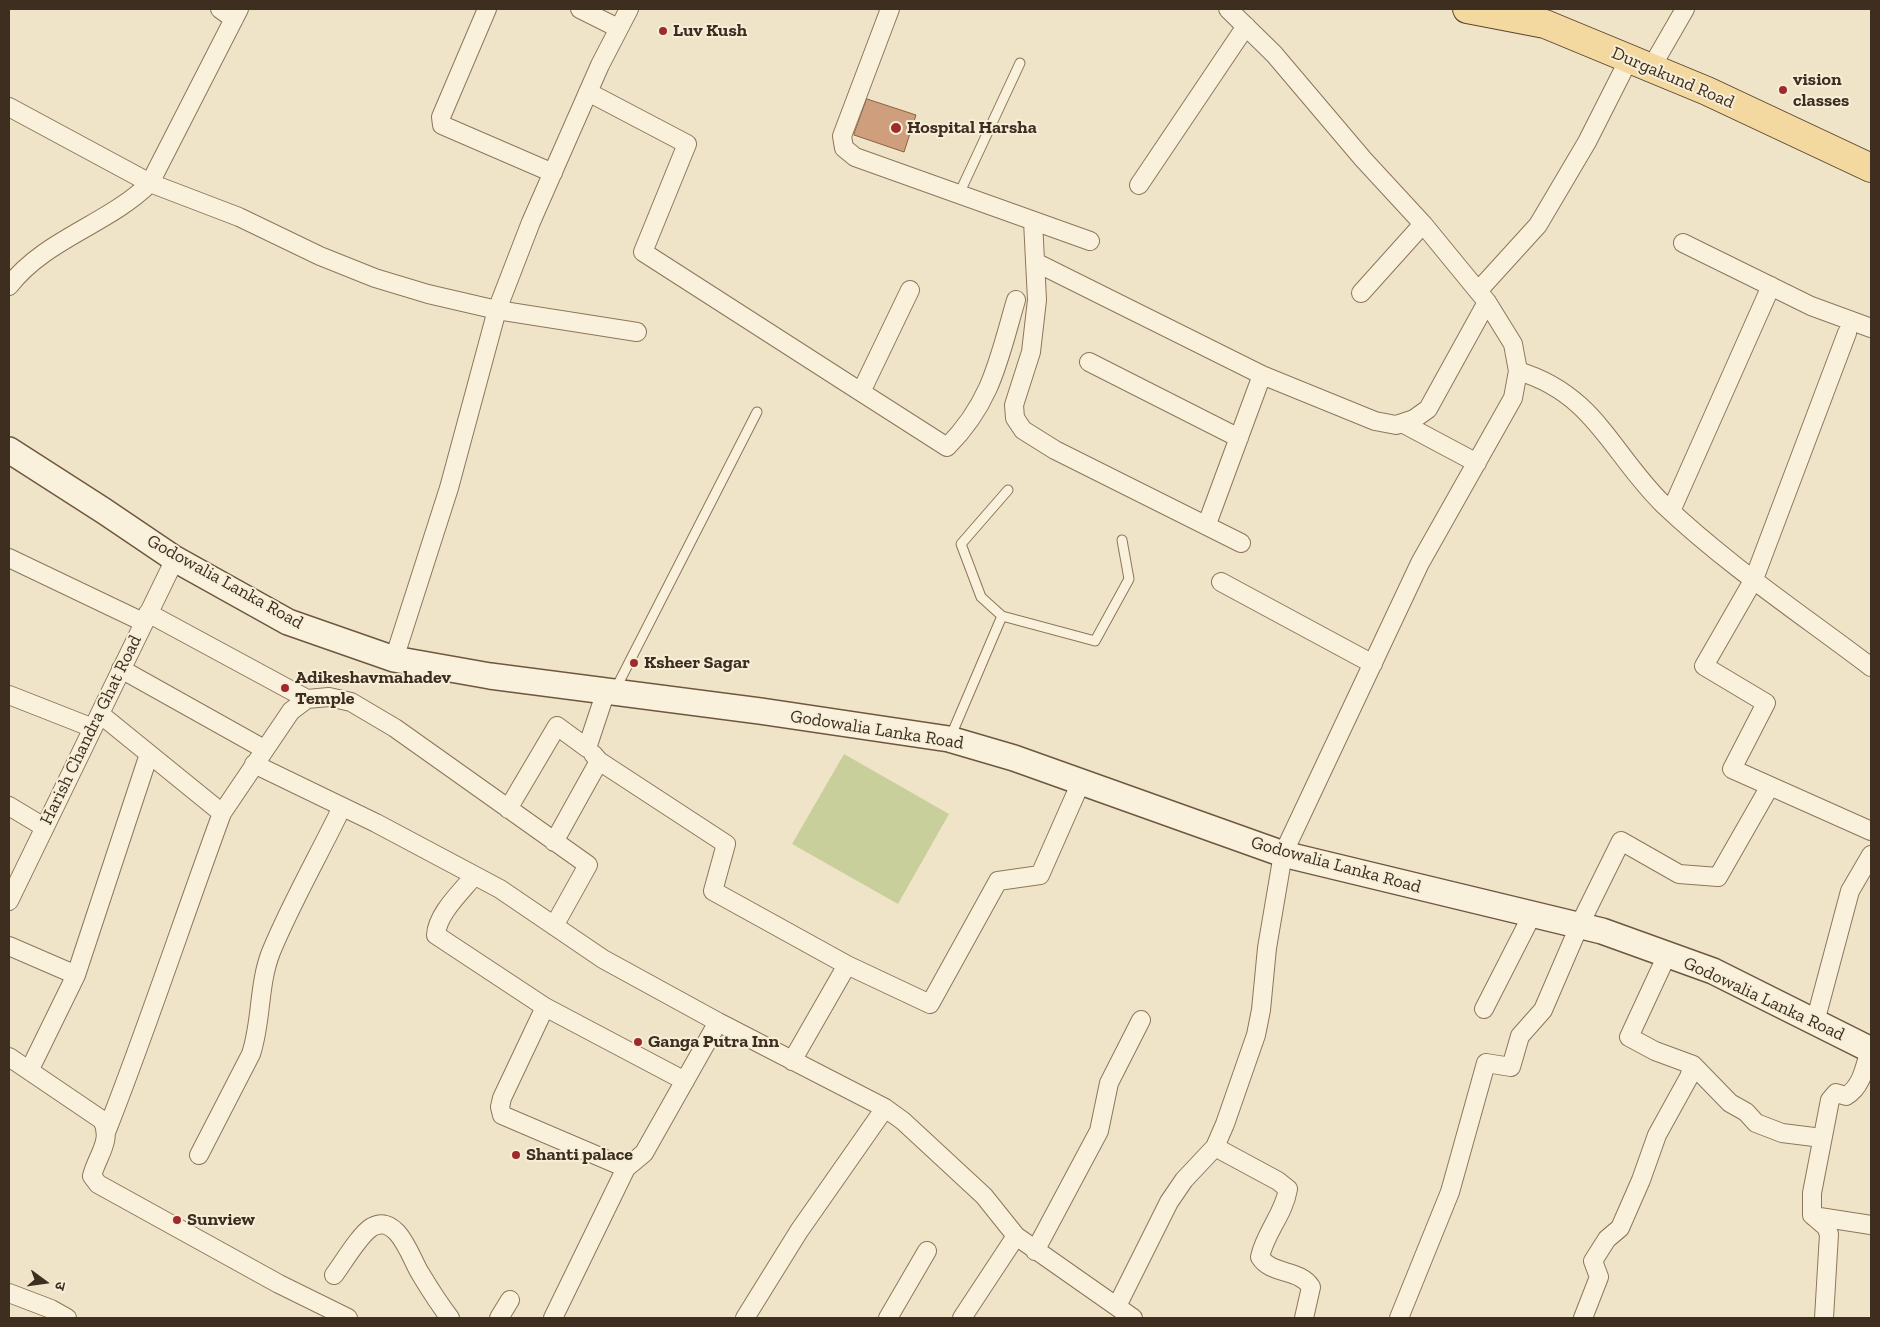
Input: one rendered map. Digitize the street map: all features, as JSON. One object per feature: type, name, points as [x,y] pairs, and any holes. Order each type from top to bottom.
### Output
[{"type":"main road","name":"Durgakund Road","points":[[1467,9],[1545,24],[1640,64],[1871,168]]},
{"type":"street","points":[[487,9],[441,117],[442,126],[552,173]]},
{"type":"street","points":[[580,9],[618,28]]},
{"type":"street","points":[[394,659],[449,488],[497,310],[552,173],[618,28],[629,9]]},
{"type":"street","points":[[890,9],[842,136],[844,148],[855,157],[1090,241]]},
{"type":"street","points":[[1117,1306],[1169,1202],[1184,1180],[1215,1147],[1225,1124],[1256,1035],[1261,1010],[1267,948],[1283,854],[1420,562],[1513,398],[1518,371],[1513,344],[1483,297],[1423,224],[1363,159],[1274,54],[1228,9]]},
{"type":"street","points":[[1519,9],[1545,24]]},
{"type":"street","points":[[1036,262],[1262,375],[1375,421],[1396,425],[1414,419],[1428,409],[1483,297],[1538,225],[1587,142],[1640,64],[1685,9]]},
{"type":"street","points":[[9,286],[40,256],[134,199],[150,183],[231,12]]},
{"type":"street","points":[[1139,185],[1246,26]]},
{"type":"street","points":[[588,92],[687,144],[643,252],[947,447],[964,430],[987,394],[1016,300]]},
{"type":"street","points":[[9,107],[150,183],[239,217],[320,256],[374,278],[428,294],[497,310],[637,332]]},
{"type":"street","points":[[1033,221],[1038,300],[1031,352],[1014,405],[1015,418],[1023,430],[1054,450],[1207,524],[1241,543]]},
{"type":"street","points":[[1361,293],[1423,224]]},
{"type":"street","points":[[1683,243],[1811,306],[1871,328]]},
{"type":"street","points":[[1671,511],[1771,286]]},
{"type":"street","points":[[861,392],[910,290]]},
{"type":"street","points":[[1848,333],[1754,579],[1704,666],[1766,703],[1732,769],[1871,831]]},
{"type":"street","points":[[1089,362],[1239,438]]},
{"type":"street","points":[[1518,371],[1545,380],[1576,402],[1597,421],[1642,480],[1671,511],[1754,579],[1871,666]]},
{"type":"street","points":[[1207,524],[1262,375]]},
{"type":"street","points":[[1402,423],[1477,463]]},
{"type":"street","name":"Godowalia Lanka Road","points":[[9,450],[104,510],[175,559],[288,622],[394,659],[490,676],[949,739],[1014,758],[1283,854],[1580,924],[1713,971],[1871,1049]]},
{"type":"street","points":[[9,558],[146,617],[307,699],[329,697],[351,702],[395,728],[588,865],[554,926]]},
{"type":"street","name":"Harish Chandra Ghat Road","points":[[9,901],[175,559]]},
{"type":"street","points":[[1221,582],[1373,664]]},
{"type":"street","points":[[121,669],[264,749]]},
{"type":"street","points":[[587,748],[610,692]]},
{"type":"street","points":[[9,695],[96,721],[149,754],[222,813]]},
{"type":"street","points":[[307,699],[291,712],[222,813],[186,909],[143,1039],[107,1130],[106,1142],[92,1176],[98,1184],[279,1284],[348,1318]]},
{"type":"street","points":[[508,809],[558,726],[587,748],[599,762],[726,844],[714,891],[847,965],[930,1004],[998,881],[1040,875],[1081,782]]},
{"type":"street","points":[[30,1069],[76,975],[149,754]]},
{"type":"street","points":[[554,842],[599,762]]},
{"type":"street","points":[[254,764],[342,807],[500,890],[603,959],[718,1022],[885,1108],[904,1121],[984,1196],[1016,1236],[1132,1318]]},
{"type":"street","points":[[1399,1318],[1450,1192],[1486,1063],[1511,1067],[1520,1036],[1543,1010],[1580,924],[1621,841],[1679,874],[1718,877],[1770,786]]},
{"type":"street","points":[[9,806],[44,827]]},
{"type":"street","points":[[199,1155],[251,1054],[256,1040],[264,981],[271,952],[342,807]]},
{"type":"street","points":[[1815,1022],[1850,890],[1871,855]]},
{"type":"street","points":[[474,876],[442,918],[437,926],[436,935],[545,1007],[684,1081]]},
{"type":"street","points":[[1484,1009],[1532,914]]},
{"type":"street","points":[[9,946],[76,975]]},
{"type":"street","points":[[1667,955],[1629,1037],[1655,1051],[1693,1065],[1730,1103],[1746,1112],[1756,1123],[1782,1133],[1822,1138]]},
{"type":"street","points":[[792,1061],[847,965]]},
{"type":"street","points":[[545,1007],[502,1098],[500,1107],[502,1115],[626,1168]]},
{"type":"street","points":[[1035,1251],[1099,1131],[1109,1083],[1141,1020]]},
{"type":"street","points":[[554,1318],[626,1168],[644,1154],[718,1022]]},
{"type":"street","points":[[1812,1216],[1812,1193],[1830,1100],[1836,1093],[1846,1096],[1854,1092],[1860,1081],[1871,1049]]},
{"type":"street","points":[[9,1057],[30,1069],[95,1114],[102,1120],[107,1130]]},
{"type":"street","points":[[1583,1318],[1599,1277],[1593,1260],[1607,1239],[1620,1228],[1641,1180],[1657,1135],[1689,1077],[1693,1065]]},
{"type":"street","points":[[746,1318],[799,1231],[885,1108]]},
{"type":"street","points":[[1215,1147],[1278,1181],[1288,1189],[1286,1202],[1262,1246],[1260,1257],[1264,1264],[1307,1280],[1311,1287],[1304,1318]]},
{"type":"street","points":[[1812,1216],[1871,1225]]},
{"type":"street","points":[[1812,1216],[1826,1227],[1829,1234],[1824,1318]]},
{"type":"street","points":[[334,1275],[366,1232],[373,1226],[381,1225],[390,1228],[404,1242],[418,1272],[450,1318]]},
{"type":"street","points":[[962,1318],[1016,1236]]},
{"type":"street","points":[[888,1318],[927,1251]]},
{"type":"street","points":[[9,1293],[51,1309],[66,1318]]},
{"type":"street","points":[[499,1318],[510,1300]]},
{"type":"lane","points":[[959,194],[1020,62]]},
{"type":"lane","points":[[610,692],[757,412]]},
{"type":"lane","points":[[1008,490],[961,544],[982,597],[1002,616],[1095,641],[1129,579],[1122,540]]},
{"type":"lane","points":[[949,739],[1002,616]]},
{"type":"green space","points":[[844,754],[949,814],[898,904],[792,844]]},
{"type":"building","points":[[867,99],[916,115],[904,152],[854,135]]},
{"type":"place","name":"Luv Kush","points":[[663,31]]},
{"type":"place","name":"vision classes","points":[[1783,90]]},
{"type":"place","name":"Hospital Harsha","points":[[896,128]]},
{"type":"place","name":"Ksheer Sagar","points":[[634,663]]},
{"type":"place","name":"Adikeshavmahadev Temple","points":[[285,688]]},
{"type":"place","name":"Ganga Putra Inn","points":[[638,1042]]},
{"type":"place","name":"Shanti palace","points":[[516,1155]]},
{"type":"place","name":"Sunview","points":[[177,1220]]}]
